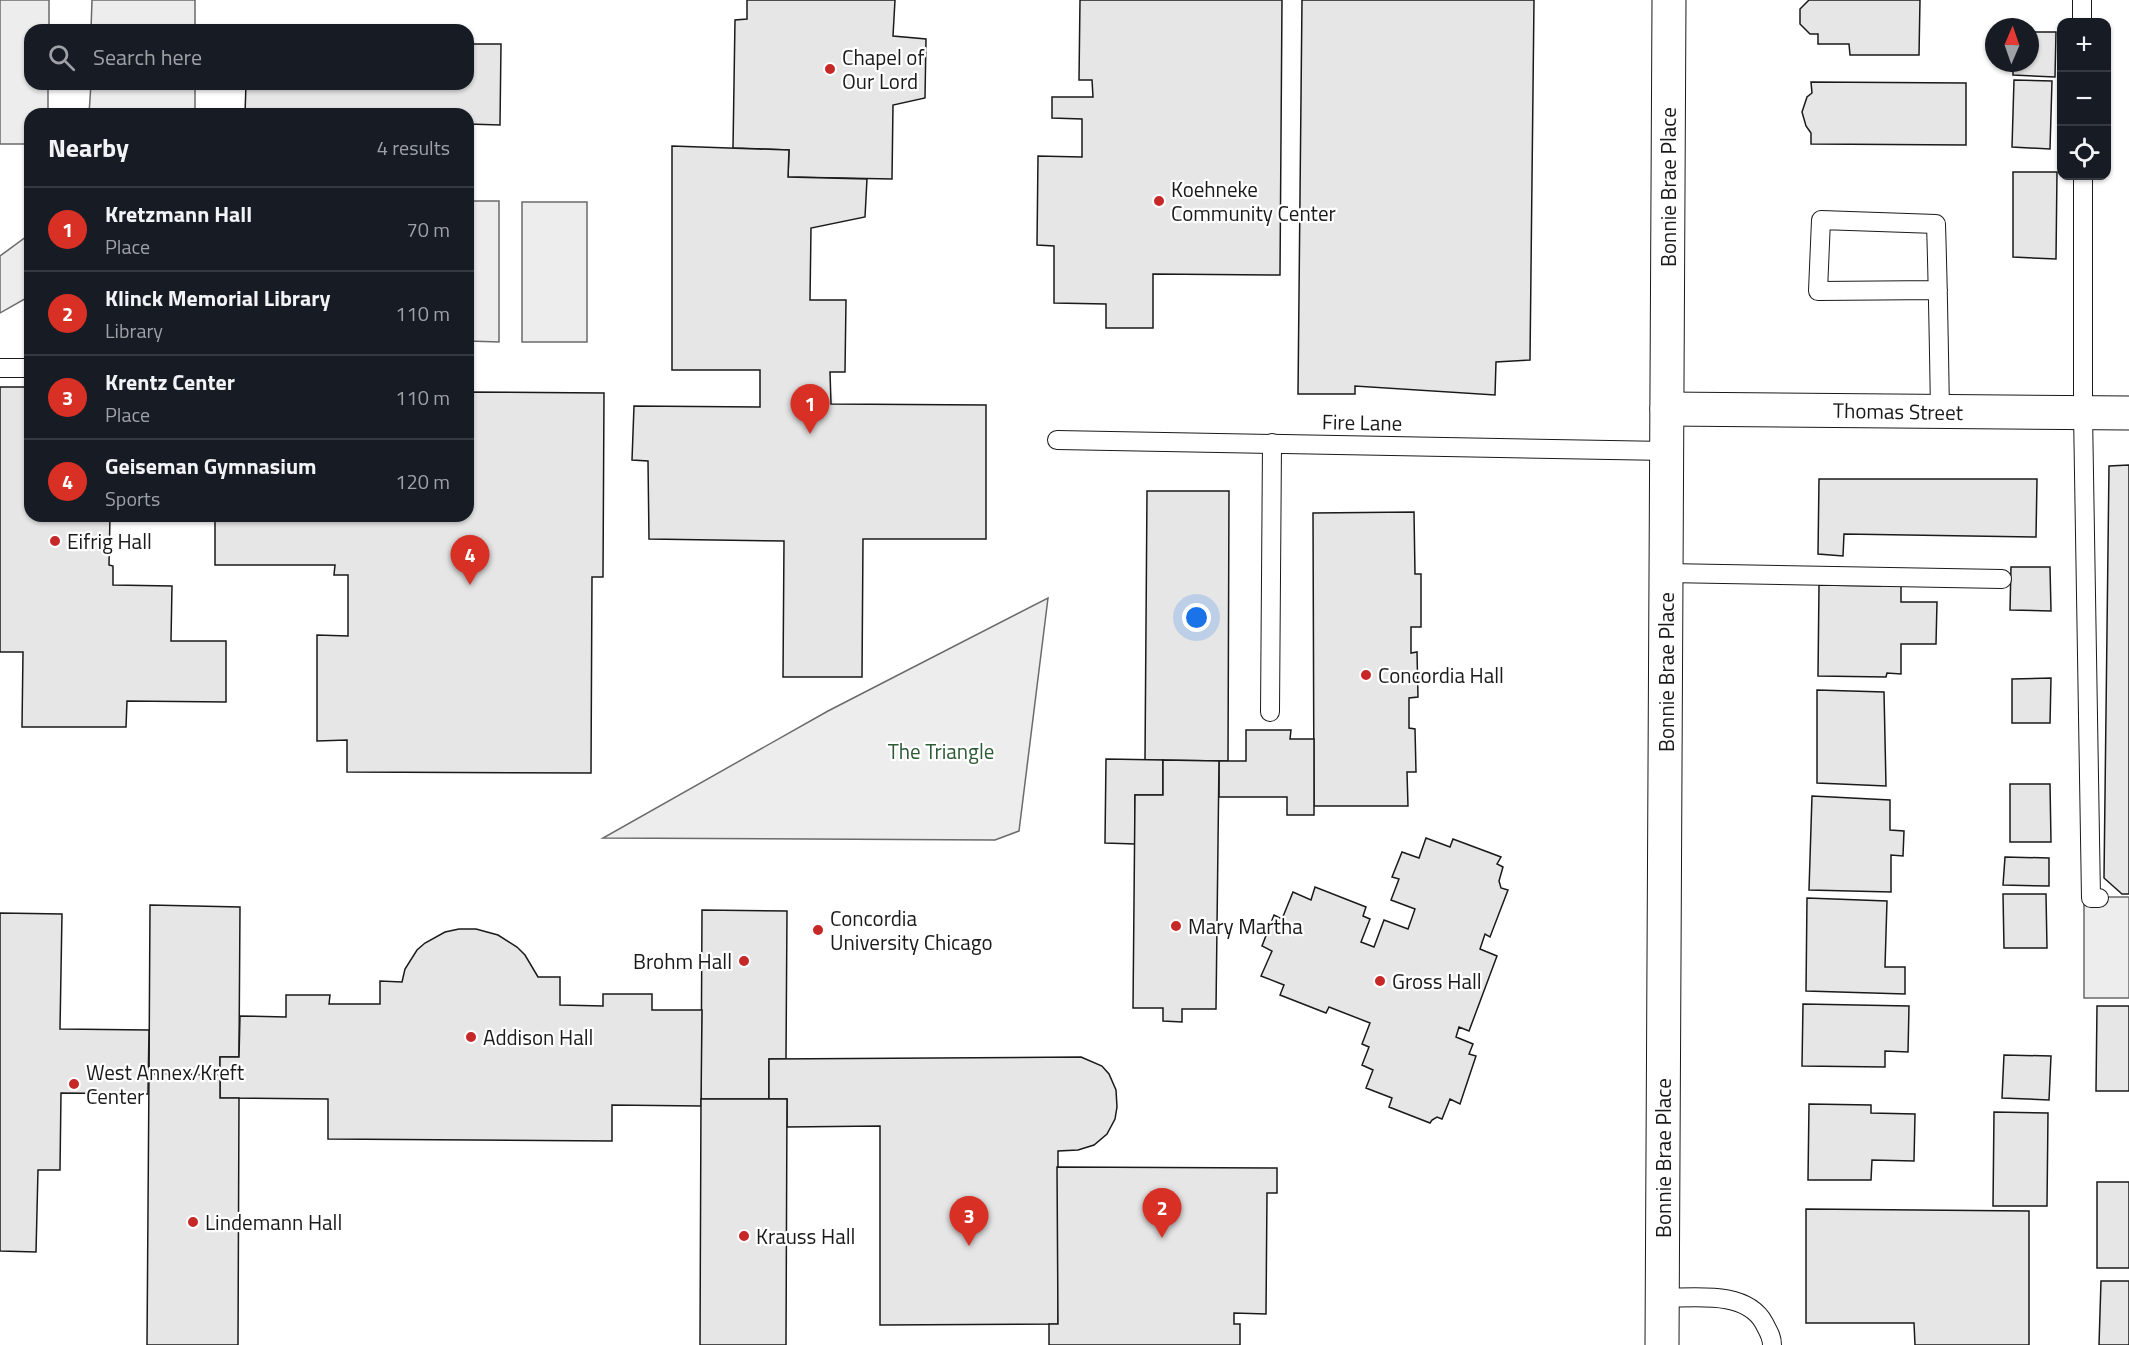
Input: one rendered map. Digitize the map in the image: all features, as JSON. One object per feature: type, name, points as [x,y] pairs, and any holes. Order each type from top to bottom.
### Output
[{"type":"street","name":"Bonnie Brae Place","points":[[1662,1345],[1669,0]]},
{"type":"street","name":"Thomas Street","points":[[1667,409],[2129,413]]},
{"type":"lane","points":[[2082,0],[2082,18]]},
{"type":"lane","points":[[2083,180],[2083,413],[2091,898],[2099,898]]},
{"type":"lane","points":[[1938,290],[1818,291],[1821,220],[1936,224],[1938,290],[1940,412]]},
{"type":"lane","points":[[0,368],[24,368]]},
{"type":"lane","name":"Fire Lane","points":[[1057,440],[1667,451]]},
{"type":"lane","points":[[1270,712],[1272,443]]},
{"type":"lane","points":[[1666,573],[2002,579]]},
{"type":"lane","points":[[1662,1298],[1724,1298],[1746,1305],[1761,1317],[1772,1337],[1772,1345]]},
{"type":"shaded area","points":[[0,0],[49,0],[49,24],[24,24],[24,90],[48,90],[48,108],[24,108],[24,144],[0,144]]},
{"type":"shaded area","points":[[92,0],[195,0],[195,24],[91,24]]},
{"type":"shaded area","points":[[91,90],[195,90],[195,108],[89,108]]},
{"type":"shaded area","points":[[474,201],[499,201],[499,342],[474,341]]},
{"type":"shaded area","points":[[522,202],[587,202],[587,342],[522,342]]},
{"type":"shaded area","points":[[24,238],[24,299],[0,313],[0,256]]},
{"type":"shaded area","name":"The Triangle","points":[[1048,598],[1019,831],[995,840],[603,838],[828,711]]},
{"type":"shaded area","points":[[2084,897],[2129,897],[2129,998],[2084,998]]},
{"type":"building","name":"Chapel of Our Lord","points":[[747,0],[895,0],[893,36],[926,39],[925,98],[893,105],[892,179],[788,177],[789,150],[733,148],[735,20],[747,19]]},
{"type":"building","name":"Koehneke Community Center","points":[[1080,0],[1282,0],[1280,275],[1153,274],[1153,328],[1106,328],[1106,304],[1054,303],[1054,246],[1037,245],[1038,156],[1082,157],[1082,119],[1052,118],[1052,97],[1093,97],[1092,80],[1079,80]]},
{"type":"building","points":[[1302,0],[1534,0],[1530,360],[1496,362],[1495,395],[1355,386],[1355,394],[1298,394]]},
{"type":"building","points":[[1809,0],[1920,0],[1919,55],[1850,55],[1849,44],[1818,44],[1818,34],[1810,34],[1800,24],[1800,9]]},
{"type":"building","points":[[2039,32],[2056,32],[2055,77],[2013,75],[2013,72],[2039,72]]},
{"type":"building","points":[[474,44],[501,44],[500,125],[474,124],[474,108],[245,108],[246,90],[474,90]]},
{"type":"building","points":[[2014,80],[2052,81],[2050,149],[2012,147]]},
{"type":"building","points":[[1811,82],[1966,83],[1966,145],[1811,144],[1811,133],[1806,126],[1802,112],[1807,97],[1812,93]]},
{"type":"building","points":[[672,146],[789,150],[788,177],[867,179],[865,217],[811,228],[810,300],[846,300],[845,372],[830,372],[831,404],[986,405],[986,539],[863,539],[862,677],[783,677],[784,541],[649,539],[648,461],[632,460],[634,406],[760,407],[760,370],[672,370]]},
{"type":"building","points":[[2013,172],[2057,172],[2056,259],[2013,257]]},
{"type":"building","name":"Eifrig Hall","points":[[0,387],[24,387],[24,522],[110,522],[109,565],[113,566],[113,585],[172,586],[171,641],[226,641],[226,702],[127,701],[126,727],[22,727],[23,652],[0,652]]},
{"type":"building","points":[[474,392],[604,393],[603,577],[592,577],[591,773],[347,772],[347,740],[317,741],[317,635],[348,636],[348,575],[334,575],[335,565],[215,565],[215,522],[474,522]]},
{"type":"building","points":[[2129,465],[2129,894],[2122,894],[2104,878],[2109,466]]},
{"type":"building","points":[[1819,479],[2037,479],[2036,537],[1844,534],[1843,556],[1818,554]]},
{"type":"building","points":[[1147,491],[1229,491],[1228,761],[1145,760]]},
{"type":"building","name":"Concordia Hall","points":[[1414,512],[1415,574],[1421,574],[1421,627],[1411,627],[1411,653],[1417,652],[1418,697],[1409,698],[1409,728],[1415,729],[1416,772],[1407,772],[1408,806],[1314,806],[1313,513]]},
{"type":"building","points":[[2011,567],[2050,567],[2051,611],[2010,610]]},
{"type":"building","points":[[1881,582],[1901,582],[1901,602],[1937,602],[1936,644],[1901,644],[1901,674],[1887,673],[1886,677],[1818,676],[1819,585],[1881,586]]},
{"type":"building","points":[[2051,678],[2050,723],[2012,723],[2012,679]]},
{"type":"building","points":[[1817,690],[1884,692],[1886,786],[1817,783]]},
{"type":"building","points":[[1246,730],[1291,730],[1290,739],[1314,739],[1314,815],[1287,815],[1287,797],[1219,797],[1219,761],[1246,761]]},
{"type":"building","points":[[1106,759],[1163,760],[1163,795],[1135,795],[1135,844],[1105,843]]},
{"type":"building","name":"Mary Martha","points":[[1163,760],[1219,761],[1216,1009],[1182,1009],[1182,1022],[1163,1021],[1163,1008],[1133,1008],[1135,795],[1163,795]]},
{"type":"building","points":[[2010,784],[2050,784],[2051,842],[2010,842]]},
{"type":"building","points":[[1812,796],[1890,800],[1890,830],[1904,831],[1903,856],[1891,855],[1891,892],[1809,890]]},
{"type":"building","name":"Gross Hall","points":[[1426,838],[1450,847],[1453,839],[1501,857],[1497,864],[1503,867],[1499,881],[1501,888],[1508,890],[1490,937],[1485,934],[1480,949],[1497,956],[1469,1031],[1459,1027],[1456,1037],[1473,1044],[1469,1054],[1476,1056],[1460,1104],[1450,1099],[1442,1119],[1437,1117],[1430,1123],[1389,1107],[1392,1098],[1366,1088],[1373,1070],[1362,1065],[1369,1047],[1362,1044],[1370,1023],[1329,1007],[1326,1013],[1280,995],[1284,985],[1261,976],[1272,951],[1262,946],[1274,915],[1282,919],[1293,892],[1311,900],[1315,887],[1366,907],[1363,916],[1370,919],[1361,942],[1374,947],[1384,920],[1408,929],[1415,909],[1391,900],[1399,879],[1392,877],[1402,852],[1419,858]]},
{"type":"building","points":[[2005,857],[2049,858],[2049,886],[2003,885]]},
{"type":"building","points":[[2003,894],[2046,894],[2047,948],[2004,948]]},
{"type":"building","points":[[1807,898],[1887,901],[1885,967],[1905,967],[1905,994],[1806,991]]},
{"type":"building","points":[[150,905],[240,907],[239,1057],[220,1057],[220,1075],[149,1074]]},
{"type":"building","name":"Brohm Hall","points":[[702,910],[787,911],[786,1059],[769,1059],[769,1099],[701,1099]]},
{"type":"building","name":"West Annex/Kreft Center","points":[[0,913],[62,914],[60,1029],[149,1030],[148,1094],[61,1093],[60,1170],[38,1170],[36,1252],[0,1251]]},
{"type":"building","name":"Addison Hall","points":[[476,929],[498,935],[525,955],[538,977],[560,977],[560,1005],[603,1006],[603,994],[652,994],[652,1010],[702,1010],[701,1106],[612,1105],[612,1141],[328,1139],[328,1099],[220,1098],[220,1057],[239,1057],[240,1016],[286,1017],[286,995],[330,995],[329,1004],[380,1004],[380,981],[402,982],[405,969],[417,950],[445,932]]},
{"type":"building","points":[[1803,1004],[1909,1006],[1908,1052],[1885,1051],[1885,1067],[1802,1066]]},
{"type":"building","points":[[2097,1006],[2129,1006],[2129,1091],[2096,1091]]},
{"type":"building","points":[[2004,1055],[2051,1056],[2049,1100],[2002,1098]]},
{"type":"building","points":[[1081,1057],[1102,1066],[1109,1074],[1116,1090],[1117,1107],[1115,1119],[1107,1134],[1094,1145],[1078,1150],[1058,1151],[1058,1324],[880,1325],[880,1126],[787,1127],[787,1099],[769,1099],[769,1059]]},
{"type":"building","name":"Lindemann Hall","points":[[149,1074],[220,1075],[220,1098],[239,1098],[238,1345],[147,1345]]},
{"type":"building","name":"Krauss Hall","points":[[701,1099],[787,1099],[786,1345],[700,1345]]},
{"type":"building","points":[[1809,1104],[1871,1105],[1871,1113],[1915,1114],[1914,1161],[1872,1160],[1871,1180],[1808,1180]]},
{"type":"building","points":[[1994,1112],[2048,1113],[2047,1206],[1993,1206]]},
{"type":"building","points":[[1057,1167],[1277,1168],[1277,1193],[1267,1193],[1266,1314],[1234,1313],[1234,1324],[1240,1324],[1240,1345],[1049,1345],[1049,1324],[1058,1324]]},
{"type":"building","points":[[2097,1182],[2129,1182],[2129,1268],[2097,1268]]},
{"type":"building","points":[[1806,1209],[2029,1211],[2029,1345],[1915,1345],[1914,1323],[1806,1323]]},
{"type":"building","points":[[2101,1281],[2129,1281],[2129,1345],[2099,1345]]},
{"type":"place","name":"Chapel of Our Lord","points":[[830,69]]},
{"type":"place","name":"Koehneke Community Center","points":[[1159,201]]},
{"type":"place","name":"Kretzmann Hall","points":[[810,434]]},
{"type":"place","name":"Eifrig Hall","points":[[55,541]]},
{"type":"place","name":"Geiseman Gymnasium","points":[[470,585]]},
{"type":"place","name":"Concordia Hall","points":[[1366,675]]},
{"type":"place","name":"Mary Martha","points":[[1176,926]]},
{"type":"place","name":"Concordia University Chicago","points":[[818,930]]},
{"type":"place","name":"Brohm Hall","points":[[744,961]]},
{"type":"place","name":"Gross Hall","points":[[1380,981]]},
{"type":"place","name":"Addison Hall","points":[[471,1037]]},
{"type":"place","name":"West Annex/Kreft Center","points":[[74,1084]]},
{"type":"place","name":"Lindemann Hall","points":[[193,1222]]},
{"type":"place","name":"Krauss Hall","points":[[744,1236]]},
{"type":"place","name":"Klinck Memorial Library","points":[[1162,1238]]},
{"type":"place","name":"Krentz Center","points":[[969,1246]]}]
